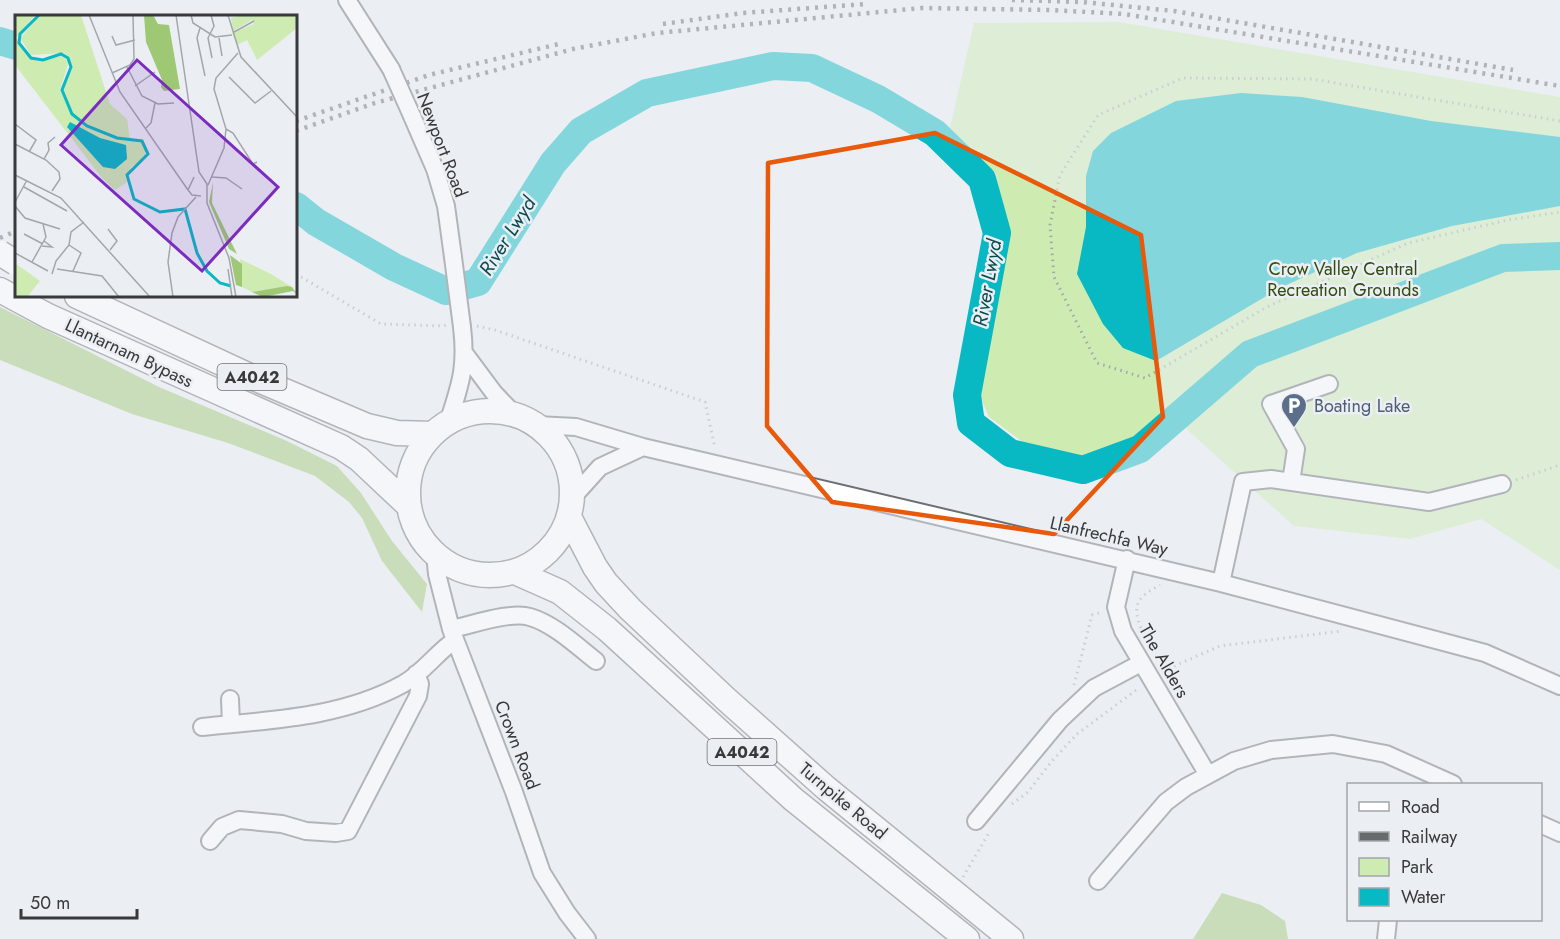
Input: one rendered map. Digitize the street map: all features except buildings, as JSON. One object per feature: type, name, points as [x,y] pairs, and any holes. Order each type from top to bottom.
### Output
[{"type":"highway","points":[[0,253],[15,262]]},
{"type":"highway","name":"Llantarnam Bypass","points":[[1,291],[48,316],[341,447],[359,459],[409,506]]},
{"type":"highway","name":"Llantarnam Bypass","points":[[79,297],[254,378],[367,426],[397,433],[441,429]]},
{"type":"highway","points":[[497,411],[514,414],[536,425],[549,435],[563,456],[572,480],[571,507],[561,536],[549,551],[533,563],[515,572],[494,575],[472,574],[452,566],[435,554],[423,540],[414,524],[409,506],[408,487],[412,467],[421,449],[441,429],[463,416],[480,412],[497,411]]},
{"type":"highway","name":"Turnpike Road","points":[[571,507],[590,558],[606,583],[637,616],[826,788],[1011,939]]},
{"type":"highway","name":"Turnpike Road","points":[[515,572],[560,592],[608,629],[794,799],[967,939]]},
{"type":"street","name":"Newport Road","points":[[347,0],[391,69],[435,169],[446,206],[464,324],[465,354],[461,381],[441,429]]},
{"type":"street","points":[[465,354],[494,393],[514,414]]},
{"type":"street","points":[[1291,482],[1296,449],[1271,404],[1329,384]]},
{"type":"street","name":"Llanfrechfa Way","points":[[536,425],[576,427],[643,447],[1127,559],[1485,653],[1560,686]]},
{"type":"street","points":[[571,507],[600,467],[643,447]]},
{"type":"street","points":[[1221,583],[1243,482],[1270,479],[1429,502],[1502,484]]},
{"type":"street","name":"Crown Road","points":[[435,554],[437,574],[453,635],[514,792],[542,873],[567,913],[587,939]]},
{"type":"street","name":"The Alders","points":[[1127,559],[1116,607],[1123,631],[1208,775]]},
{"type":"street","points":[[202,727],[327,712],[364,701],[404,683],[416,674],[453,635],[512,616],[530,616],[554,629],[596,662]]},
{"type":"street","points":[[976,820],[1060,720],[1094,688],[1141,663]]},
{"type":"street","points":[[210,841],[222,827],[239,820],[282,824],[306,831],[336,833],[348,831],[418,696],[420,684],[416,674]]},
{"type":"street","points":[[230,699],[231,724]]},
{"type":"street","points":[[1098,881],[1166,802],[1186,787],[1234,761],[1271,750],[1333,744],[1386,754],[1423,778],[1449,783]]},
{"type":"street","points":[[1542,825],[1560,833]]},
{"type":"street","points":[[1386,939],[1388,921]]},
{"type":"path","points":[[1560,121],[1312,79],[1183,78],[1098,115],[1060,175],[1050,225],[1054,277],[1097,363],[1145,378],[1267,307],[1408,243],[1508,220],[1560,212]]},
{"type":"path","points":[[297,275],[381,324],[444,326],[464,324],[495,330],[705,402],[719,465]]},
{"type":"path","points":[[1502,484],[1560,465]]},
{"type":"path","points":[[1143,632],[1136,617],[1137,603],[1143,594],[1160,585],[1169,587]]},
{"type":"path","points":[[1009,807],[1028,792],[1077,734],[1165,670],[1220,646],[1338,633],[1347,629],[1335,627]]},
{"type":"path","points":[[1160,660],[1165,670]]},
{"type":"highlighted area","points":[[935,133],[1141,235],[1163,417],[1054,534],[832,502],[767,426],[768,163]]},
{"type":"green space","name":"Crow Valley Central Recreation Grounds","points":[[1119,22],[1560,97],[1560,570],[1481,519],[1410,539],[1294,526],[1171,415],[1134,446],[1085,464],[1028,446],[989,417],[977,389],[1007,248],[996,174],[950,128],[974,23]]},
{"type":"green space","points":[[0,307],[159,387],[287,441],[337,466],[361,493],[392,541],[427,584],[422,612],[382,561],[362,518],[349,502],[315,476],[228,443],[132,414],[0,360]]},
{"type":"green space","points":[[1222,893],[1261,905],[1285,921],[1288,939],[1193,939]]},
{"type":"water","points":[[1241,93],[1302,97],[1431,121],[1560,137],[1560,206],[1452,226],[1357,253],[1282,287],[1156,361],[1123,348],[1103,324],[1077,274],[1086,227],[1086,176],[1093,151],[1111,133],[1176,101]]},
{"type":"waterway","name":"River Lwyd","points":[[0,41],[15,46]]},
{"type":"waterway","name":"River Lwyd","points":[[297,207],[316,222],[394,267],[446,291],[478,282],[553,163],[581,131],[647,93],[773,66],[812,68],[878,99],[935,133],[982,179],[997,233],[967,395],[971,423],[1010,453],[1083,470],[1140,449],[1250,354],[1503,258],[1560,256]]},
{"type":"railway","points":[[1012,0],[1082,2],[1174,11],[1513,70]]},
{"type":"railway","points":[[663,24],[743,13],[866,4]]},
{"type":"railway","points":[[297,131],[375,103],[573,49],[657,33],[922,8],[1051,10],[1124,14],[1560,86]]},
{"type":"railway","points":[[297,121],[429,75],[563,43]]},
{"type":"railway","points":[[0,238],[15,231]]},
{"type":"place","name":"Boating Lake","points":[[1294,429]]}]
